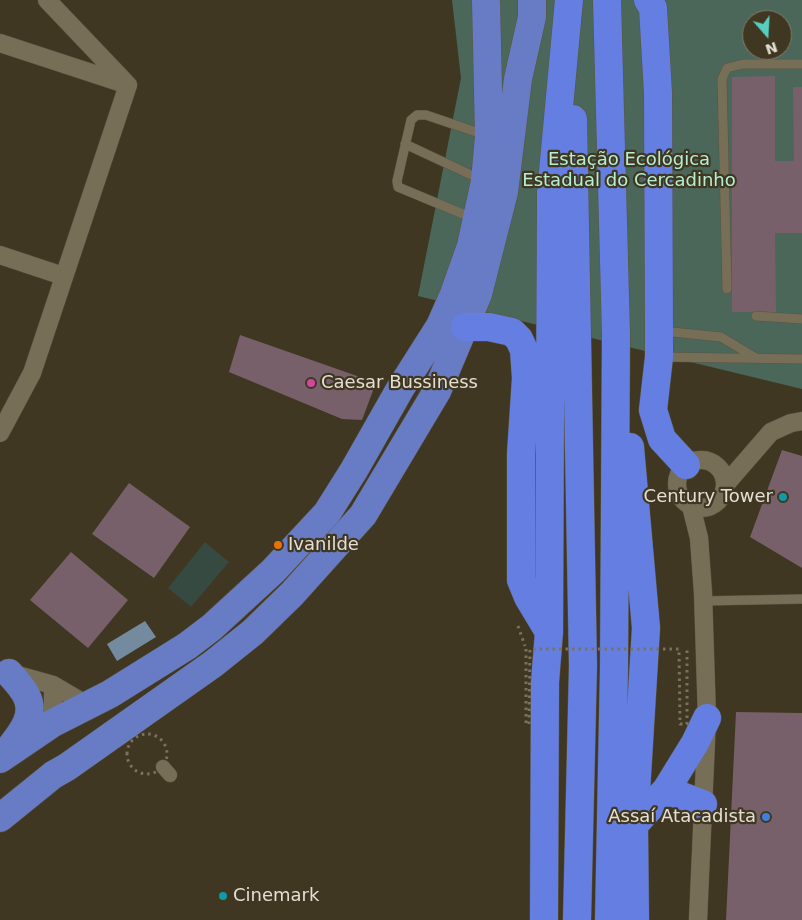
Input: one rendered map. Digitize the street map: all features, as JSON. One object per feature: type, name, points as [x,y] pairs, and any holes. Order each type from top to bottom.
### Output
[{"type":"highway","points":[[544,920],[545,682],[549,632],[551,193],[570,0]]},
{"type":"highway","points":[[570,0],[583,666],[577,920]]},
{"type":"highway","points":[[608,0],[616,334],[614,668],[609,920]]},
{"type":"highway","points":[[648,0],[653,8],[658,93],[659,343],[653,410],[662,439],[686,465]]},
{"type":"highway","points":[[1,759],[53,722],[110,694],[171,656],[212,627],[274,571],[326,513],[354,470],[400,389],[440,326],[471,246],[485,181],[489,136],[490,5]]},
{"type":"highway","points":[[0,818],[54,775],[67,768],[213,664],[253,632],[292,594],[363,515],[437,391],[478,294],[504,192],[529,6]]},
{"type":"highway","points":[[465,327],[489,326],[512,332],[519,339],[524,350],[526,378],[521,454],[521,580],[528,597],[549,632]]},
{"type":"highway","points":[[616,334],[635,486],[646,628],[634,825],[635,920]]},
{"type":"highway","points":[[1,759],[25,726],[30,709],[27,695],[5,671]]},
{"type":"highway","points":[[634,825],[666,790],[696,743],[707,718]]},
{"type":"highway","points":[[53,722],[64,751],[65,761],[54,775]]},
{"type":"highway","points":[[666,790],[703,804]]},
{"type":"street","points":[[47,0],[128,85]]},
{"type":"street","points":[[0,43],[128,85]]},
{"type":"street","points":[[0,433],[32,372],[128,85]]},
{"type":"street","points":[[0,254],[63,276]]},
{"type":"street","points":[[725,485],[771,432],[791,422],[802,421]]},
{"type":"street","points":[[693,461],[708,461],[721,470],[725,485],[724,493],[720,500],[714,505],[699,507],[684,502],[676,487],[680,471],[693,461]]},
{"type":"street","points":[[698,920],[707,718],[699,507]]},
{"type":"street","points":[[5,671],[52,685],[87,705]]},
{"type":"street","points":[[52,685],[53,722]]},
{"type":"lane","points":[[727,289],[722,80],[727,68],[744,64],[802,64]]},
{"type":"lane","points":[[477,220],[398,187],[397,181],[411,120],[417,114],[426,115],[489,136]]},
{"type":"lane","points":[[405,144],[485,181]]},
{"type":"lane","points":[[756,316],[802,319]]},
{"type":"lane","points":[[659,343],[721,337],[756,358]]},
{"type":"lane","points":[[659,343],[756,358],[802,359]]},
{"type":"lane","points":[[703,601],[802,599]]},
{"type":"path","points":[[526,649],[526,724],[529,724],[530,649],[679,649],[680,724],[686,724],[687,649]]},
{"type":"path","points":[[150,734],[161,740],[167,750],[166,771],[145,774],[134,770],[130,764],[127,752],[133,740],[150,734]]},
{"type":"green space","name":"Estação Ecológica Estadual do Cercadinho","points":[[452,0],[802,0],[802,389],[418,296],[461,78]]},
{"type":"green space","points":[[205,542],[229,562],[191,607],[168,588]]},
{"type":"water","points":[[145,621],[156,637],[117,661],[107,644]]},
{"type":"building","points":[[775,76],[775,161],[794,161],[793,87],[802,87],[802,233],[775,233],[776,312],[732,312],[732,77]]},
{"type":"building","name":"Caesar Bussiness","points":[[240,335],[360,377],[374,388],[362,420],[342,419],[229,372]]},
{"type":"building","name":"Century Tower","points":[[782,450],[802,456],[802,568],[750,537]]},
{"type":"building","points":[[129,483],[190,527],[154,578],[92,534]]},
{"type":"building","points":[[71,552],[128,600],[88,648],[30,600]]},
{"type":"building","name":"Assaí Atacadista","points":[[736,712],[802,713],[802,920],[726,920]]},
{"type":"place","name":"Caesar Bussiness","points":[[311,383]]},
{"type":"place","name":"Century Tower","points":[[783,497]]},
{"type":"place","name":"Ivanilde","points":[[278,545]]},
{"type":"place","name":"Assaí Atacadista","points":[[766,817]]},
{"type":"place","name":"Cinemark","points":[[223,896]]}]
